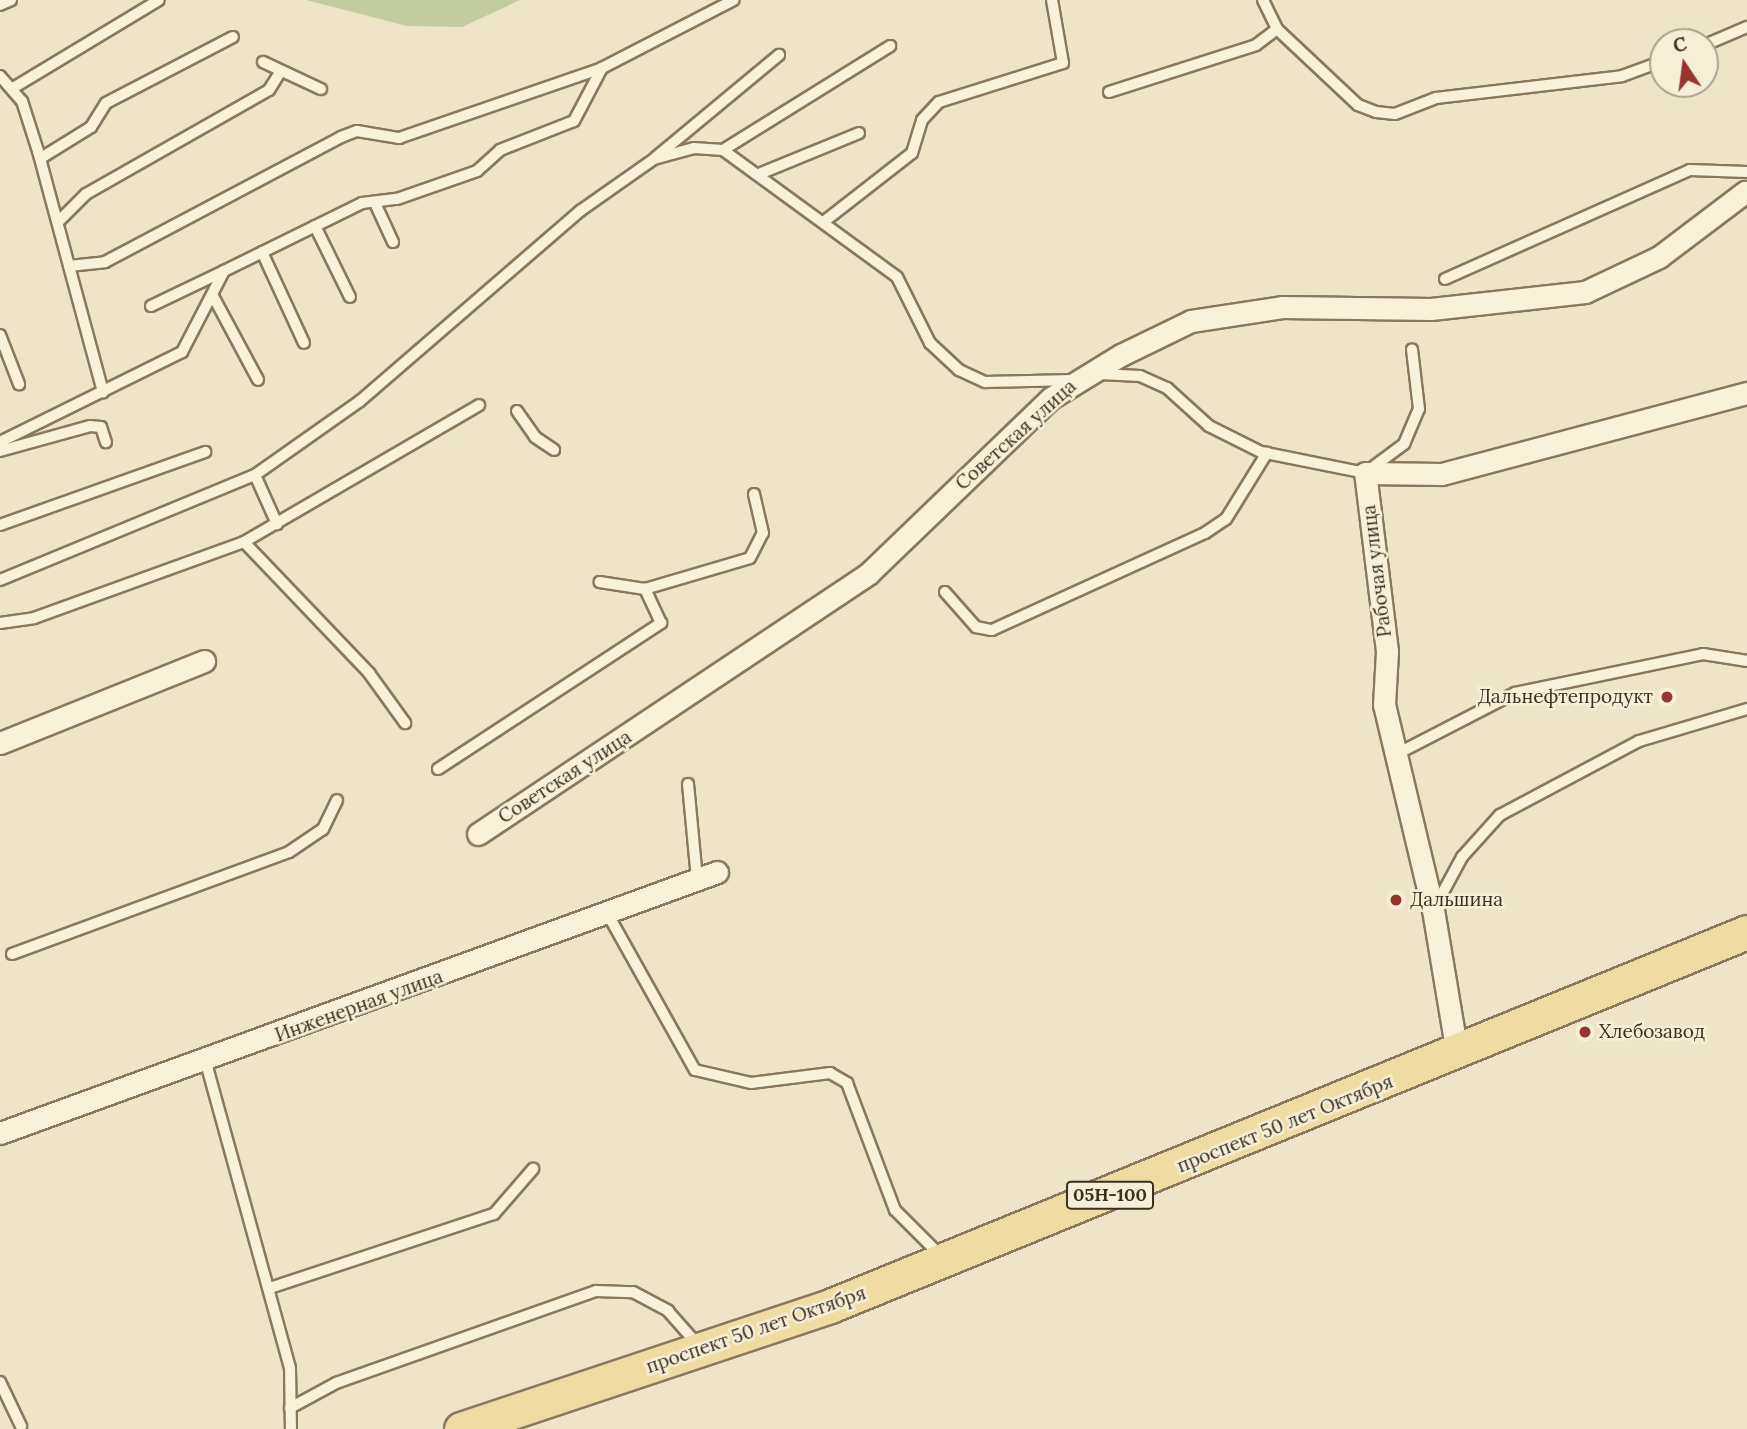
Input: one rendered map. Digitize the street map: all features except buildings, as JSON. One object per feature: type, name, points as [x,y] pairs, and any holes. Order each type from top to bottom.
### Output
[{"type":"main road","name":"проспект 50 лет Октября","points":[[461,1429],[703,1350],[944,1259],[1457,1053],[1747,932]]},
{"type":"street","name":"Советская улица","points":[[478,834],[869,573],[1076,380],[1191,320],[1282,307],[1431,309],[1585,292],[1659,257],[1746,183]]},
{"type":"street","name":"Рабочая улица","points":[[1457,1053],[1433,910],[1384,705],[1387,651],[1365,473],[1442,474],[1747,393]]},
{"type":"street","points":[[0,743],[204,661]]},
{"type":"street","name":"Инженерная улица","points":[[0,1133],[206,1063],[606,911],[707,876]]},
{"type":"lane","points":[[0,5],[11,0]]},
{"type":"lane","points":[[13,88],[159,0]]},
{"type":"lane","points":[[69,266],[105,262],[357,131],[399,138],[602,68],[734,0]]},
{"type":"lane","points":[[826,220],[912,153],[922,120],[939,102],[1063,63],[1052,0]]},
{"type":"lane","points":[[1263,0],[1277,29],[1358,106],[1395,114],[1436,98],[1622,76],[1649,66]]},
{"type":"lane","points":[[1719,39],[1747,27]]},
{"type":"lane","points":[[1109,92],[1256,44],[1277,29]]},
{"type":"lane","points":[[41,158],[91,127],[106,103],[233,37]]},
{"type":"lane","points":[[723,150],[890,46]]},
{"type":"lane","points":[[0,580],[255,475],[360,401],[580,211],[654,159],[779,55]]},
{"type":"lane","points":[[263,62],[279,74],[321,89]]},
{"type":"lane","points":[[151,306],[315,226],[375,203],[477,171],[500,150],[574,121],[602,68]]},
{"type":"lane","points":[[59,220],[86,194],[269,90],[279,74]]},
{"type":"lane","points":[[0,76],[13,88],[41,158],[103,392]]},
{"type":"lane","points":[[759,174],[859,133]]},
{"type":"lane","points":[[654,159],[694,148],[723,150],[826,220],[897,277],[930,342],[959,370],[985,382],[1076,380],[1110,372],[1140,376],[1167,388],[1209,426],[1267,453],[1365,473],[1404,444],[1419,409],[1412,349]]},
{"type":"lane","points":[[1445,279],[1690,170],[1746,183]]},
{"type":"lane","points":[[375,203],[393,242]]},
{"type":"lane","points":[[315,226],[350,297]]},
{"type":"lane","points":[[262,252],[304,343]]},
{"type":"lane","points":[[0,442],[182,352],[224,271]]},
{"type":"lane","points":[[213,296],[258,380]]},
{"type":"lane","points":[[0,335],[5,365],[19,384]]},
{"type":"lane","points":[[0,624],[34,618],[244,542],[480,405]]},
{"type":"lane","points":[[516,411],[535,437],[554,450]]},
{"type":"lane","points":[[0,451],[90,426],[101,427],[106,442]]},
{"type":"lane","points":[[0,525],[205,452]]},
{"type":"lane","points":[[945,592],[976,627],[992,630],[1205,533],[1226,519],[1267,453]]},
{"type":"lane","points":[[255,475],[277,524]]},
{"type":"lane","points":[[600,582],[645,589],[750,558],[763,533],[754,494]]},
{"type":"lane","points":[[244,542],[369,673],[405,723]]},
{"type":"lane","points":[[438,768],[661,624],[645,589]]},
{"type":"lane","points":[[1395,755],[1516,693],[1703,654],[1747,661]]},
{"type":"lane","points":[[1433,910],[1462,857],[1500,815],[1639,741],[1747,709]]},
{"type":"lane","points":[[688,784],[707,876]]},
{"type":"lane","points":[[12,954],[289,852],[323,829],[337,800]]},
{"type":"lane","points":[[606,911],[695,1070],[751,1083],[830,1073],[847,1083],[895,1210],[944,1259]]},
{"type":"lane","points":[[206,1063],[290,1368],[291,1429]]},
{"type":"lane","points":[[270,1288],[494,1214],[533,1169]]},
{"type":"lane","points":[[290,1408],[336,1383],[596,1291],[645,1298],[668,1311],[703,1350]]},
{"type":"lane","points":[[0,1382],[21,1426]]},
{"type":"green space","points":[[306,0],[520,0],[462,27],[407,26]]},
{"type":"place","name":"Дальнефтепродукт","points":[[1667,697]]},
{"type":"place","name":"Дальшина","points":[[1396,900]]},
{"type":"place","name":"Хлебозавод","points":[[1585,1032]]}]
